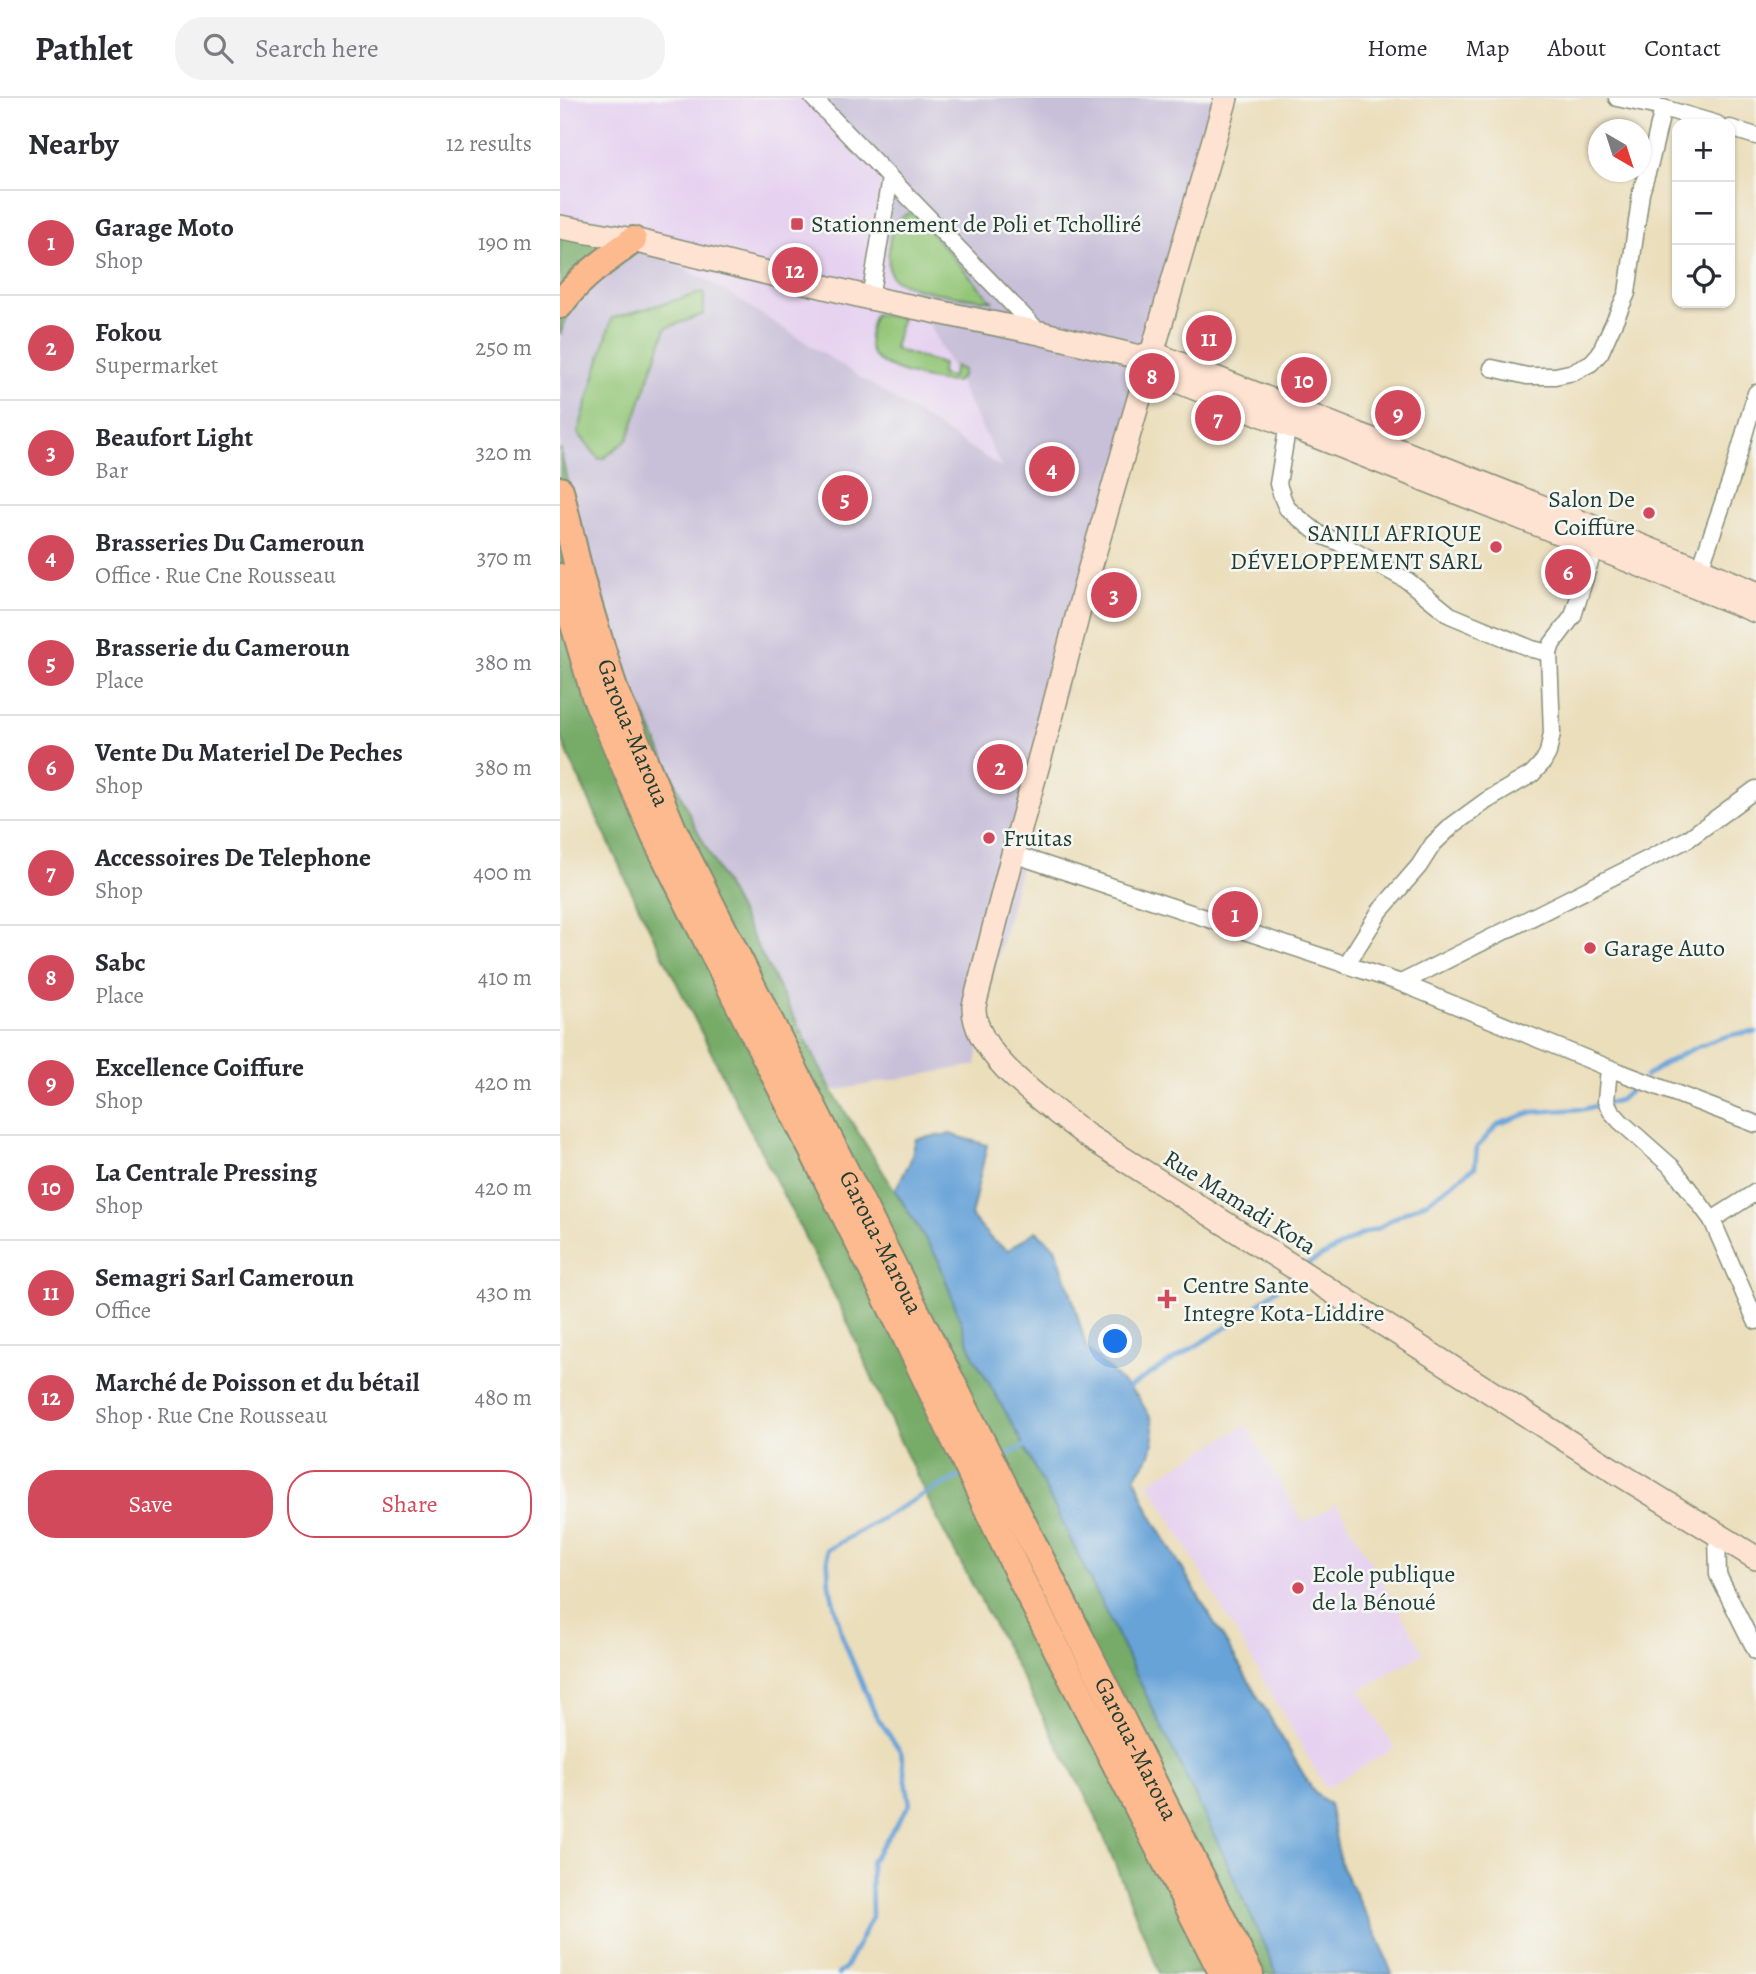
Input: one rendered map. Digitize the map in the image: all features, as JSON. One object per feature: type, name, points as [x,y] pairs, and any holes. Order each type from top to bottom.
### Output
[{"type":"highway","points":[[560,305],[597,267],[633,240]]},
{"type":"highway","name":"Garoua-Maroua","points":[[560,490],[581,580],[614,689],[673,829],[1250,1974]]},
{"type":"highway","name":"Garoua-Maroua","points":[[560,577],[595,696],[655,837],[904,1333],[1020,1577],[1223,1974]]},
{"type":"main road","points":[[1013,853],[1146,360],[1226,98]]},
{"type":"main road","points":[[560,226],[633,240],[870,298],[1040,333],[1146,360],[1697,577],[1756,611]]},
{"type":"main road","points":[[1146,360],[1287,425],[1595,546],[1756,593]]},
{"type":"main road","name":"Rue Mamadi Kota","points":[[1013,853],[974,1006],[980,1034],[991,1052],[1010,1073],[1086,1135],[1756,1558]]},
{"type":"street","points":[[813,98],[1040,333]]},
{"type":"street","points":[[1617,98],[1700,119]]},
{"type":"street","points":[[1492,368],[1527,376],[1555,376],[1574,372],[1600,353],[1627,293],[1641,192],[1663,108]]},
{"type":"street","points":[[1735,130],[1756,136]]},
{"type":"street","points":[[870,298],[890,178]]},
{"type":"street","points":[[1697,577],[1732,477],[1756,393]]},
{"type":"street","points":[[1287,425],[1278,484],[1287,508],[1319,534],[1408,581],[1450,615],[1532,649],[1549,653]]},
{"type":"street","points":[[1346,965],[1380,911],[1419,866],[1433,844],[1458,821],[1532,774],[1543,762],[1552,733],[1549,653],[1552,644],[1573,616],[1595,546]]},
{"type":"street","points":[[1401,983],[1688,838],[1756,789]]},
{"type":"street","points":[[1013,853],[1401,983],[1609,1068],[1756,1124]]},
{"type":"street","points":[[1609,1068],[1606,1101],[1611,1111],[1673,1168],[1712,1220],[1756,1321]]},
{"type":"street","points":[[1712,1220],[1756,1192]]},
{"type":"street","points":[[1717,1534],[1718,1574],[1756,1651]]},
{"type":"shaded area","points":[[560,98],[813,98],[890,178],[882,230],[1004,469],[730,294],[646,246],[560,230]]},
{"type":"shaded area","points":[[813,98],[1226,98],[1094,577],[984,1012],[976,1065],[832,1091],[691,818],[629,680],[569,490],[560,448],[560,335],[566,316],[588,286],[646,246],[730,294],[1002,468],[882,230],[890,178]]},
{"type":"shaded area","name":"Ecole publique de la Bénoué","points":[[1246,1425],[1303,1523],[1337,1504],[1424,1653],[1360,1690],[1394,1748],[1326,1788],[1149,1482]]},
{"type":"green space","points":[[913,212],[992,301],[923,290],[898,282],[892,277],[888,264],[891,234],[900,218]]},
{"type":"green space","points":[[560,230],[646,246],[606,273],[583,293],[566,319],[560,335]]},
{"type":"green space","points":[[704,292],[704,314],[666,328],[628,439],[599,459],[578,433],[612,318]]},
{"type":"green space","points":[[875,314],[902,318],[894,349],[943,364],[941,375],[952,377],[955,366],[963,370],[962,376],[956,382],[937,381],[901,372],[881,362],[874,356],[869,341]]},
{"type":"green space","points":[[560,448],[569,490],[629,680],[691,818],[832,1091],[938,1259],[974,1357],[1014,1427],[1066,1530],[1220,1847],[1277,1974],[1160,1974],[1093,1810],[941,1526],[844,1314],[638,905],[560,733]]},
{"type":"water","points":[[950,1134],[987,1145],[971,1216],[991,1239],[1008,1250],[1036,1231],[1055,1247],[1087,1349],[1138,1397],[1152,1420],[1154,1438],[1150,1455],[1135,1477],[1150,1514],[1314,1792],[1329,1804],[1341,1866],[1379,1940],[1392,1974],[1277,1974],[1220,1847],[1066,1530],[1014,1427],[974,1357],[938,1259],[895,1190],[910,1162],[916,1139]]},
{"type":"waterway","points":[[1645,1077],[1669,1061],[1698,1047],[1728,1036],[1756,1032]]},
{"type":"waterway","points":[[1304,1266],[1430,1200],[1475,1167],[1477,1147],[1498,1124],[1533,1112],[1584,1109],[1620,1100],[1639,1083]]},
{"type":"waterway","points":[[1126,1389],[1243,1317],[1295,1274]]},
{"type":"waterway","points":[[1000,1458],[1027,1445]]},
{"type":"waterway","points":[[838,1974],[846,1967],[872,1917],[871,1862],[910,1804],[901,1752],[875,1714],[843,1639],[829,1584],[827,1550],[924,1494],[963,1475]]},
{"type":"place","name":"Stationnement de Poli et Tcholliré","points":[[797,224]]},
{"type":"place","name":"Marché de Poisson et du bétail","points":[[795,270]]},
{"type":"place","name":"Semagri Sarl Cameroun","points":[[1209,338]]},
{"type":"place","name":"Sabc","points":[[1152,376]]},
{"type":"place","name":"La Centrale Pressing","points":[[1304,380]]},
{"type":"place","name":"Excellence Coiffure","points":[[1398,413]]},
{"type":"place","name":"Accessoires De Telephone","points":[[1218,418]]},
{"type":"place","name":"Brasseries Du Cameroun","points":[[1052,469]]},
{"type":"place","name":"Brasserie du Cameroun","points":[[845,498]]},
{"type":"place","name":"Salon De Coiffure","points":[[1649,513]]},
{"type":"place","name":"SANILI AFRIQUE DÉVELOPPEMENT SARL","points":[[1496,547]]},
{"type":"place","name":"Vente Du Materiel De Peches","points":[[1568,572]]},
{"type":"place","name":"Beaufort Light","points":[[1114,595]]},
{"type":"place","name":"Fokou","points":[[1000,767]]},
{"type":"place","name":"Fruitas","points":[[989,838]]},
{"type":"place","name":"Garage Moto","points":[[1235,914]]},
{"type":"place","name":"Garage Auto","points":[[1590,948]]},
{"type":"place","name":"Centre Sante Integre Kota-Liddire","points":[[1167,1299]]},
{"type":"place","name":"Ecole publique de la Bénoué","points":[[1298,1588]]}]
